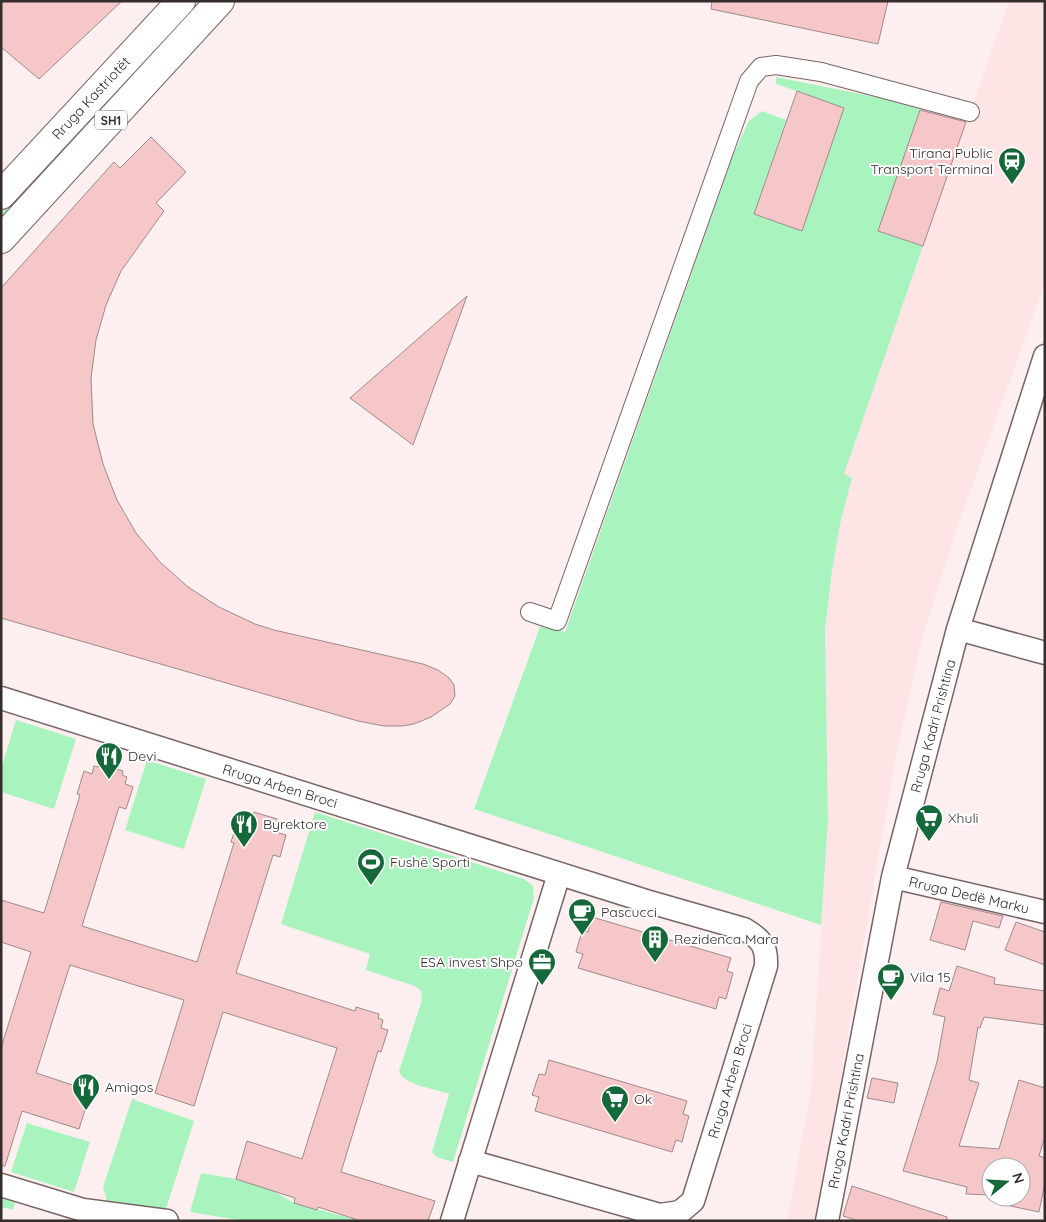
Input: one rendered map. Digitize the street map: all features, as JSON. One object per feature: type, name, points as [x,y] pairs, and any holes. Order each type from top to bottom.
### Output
[{"type":"main road","name":"Rruga Kastriotët","points":[[1,195],[181,1]]},
{"type":"main road","name":"SH1","points":[[1,239],[220,1]]},
{"type":"street","points":[[530,612],[557,621],[749,81],[760,67],[776,65],[821,72],[970,112]]},
{"type":"street","name":"Rruga Kadri Prishtina","points":[[827,1221],[894,877],[958,629],[1045,356]]},
{"type":"street","points":[[958,629],[1045,653]]},
{"type":"street","name":"Rruga Arben Broci","points":[[1,698],[559,874],[744,929],[763,944],[767,954],[766,966],[693,1201],[680,1212],[660,1215],[470,1161]]},
{"type":"street","points":[[452,1221],[559,874]]},
{"type":"street","name":"Rruga Dedë Marku","points":[[894,877],[1045,912]]},
{"type":"street","points":[[1,1185],[83,1210],[167,1221]]},
{"type":"shaded area","points":[[1009,1],[1045,1],[1045,283],[961,517],[923,634],[894,766],[816,1221],[787,1221],[811,1090],[828,820],[825,629],[840,524],[852,478],[843,475]]},
{"type":"green space","points":[[199,1],[208,1],[1,224],[1,212]]},
{"type":"green space","points":[[776,77],[921,106],[879,230],[923,246],[844,474],[852,478],[840,524],[832,571],[825,629],[828,820],[821,925],[474,809],[541,624],[565,632],[734,153],[749,121],[762,111],[786,120],[754,214],[802,231],[844,108],[776,84]]},
{"type":"green space","points":[[16,720],[76,739],[54,809],[1,792],[1,769]]},
{"type":"green space","points":[[147,760],[206,779],[184,849],[125,830]]},
{"type":"green space","points":[[315,812],[524,879],[533,886],[534,898],[453,1162],[437,1157],[432,1152],[449,1094],[413,1083],[402,1076],[399,1071],[422,1000],[421,991],[415,986],[366,970],[370,954],[281,924]]},
{"type":"green space","points":[[132,1099],[194,1121],[166,1209],[107,1201],[103,1187]]},
{"type":"green space","points":[[27,1123],[90,1142],[74,1192],[11,1172]]},
{"type":"green space","points":[[201,1173],[236,1179],[274,1191],[294,1203],[361,1221],[245,1221],[190,1212]]},
{"type":"green space","points":[[1,1193],[16,1198],[13,1210],[1,1207]]},
{"type":"building","points":[[1,1],[122,1],[39,79],[1,47]]},
{"type":"building","points":[[712,1],[888,1],[878,44],[711,9]]},
{"type":"building","points":[[797,91],[844,108],[802,231],[754,214]]},
{"type":"building","points":[[920,110],[966,122],[923,246],[878,231]]},
{"type":"building","points":[[151,137],[186,172],[156,203],[164,211],[121,271],[106,305],[96,340],[91,378],[93,424],[103,464],[117,500],[136,533],[160,562],[188,587],[219,607],[255,624],[274,630],[423,664],[438,670],[449,678],[454,685],[455,696],[450,704],[431,717],[414,724],[402,726],[384,726],[358,721],[1,618],[1,288],[114,162],[120,168]]},
{"type":"building","points":[[467,296],[413,445],[350,398]]},
{"type":"building","points":[[100,764],[123,771],[122,775],[127,777],[125,784],[133,787],[126,809],[119,807],[82,926],[197,962],[234,843],[231,842],[238,820],[246,822],[248,814],[253,816],[254,812],[277,819],[275,823],[281,825],[279,833],[286,835],[280,857],[273,855],[236,973],[355,1011],[356,1007],[379,1014],[378,1018],[383,1020],[381,1028],[388,1030],[381,1052],[378,1051],[341,1172],[435,1201],[428,1221],[361,1221],[318,1207],[317,1210],[294,1203],[295,1198],[236,1179],[247,1141],[302,1159],[337,1048],[223,1012],[194,1106],[155,1093],[184,1000],[70,965],[36,1073],[91,1091],[79,1129],[22,1111],[5,1166],[1,1166],[1,1048],[31,952],[1,942],[1,900],[44,913],[80,795],[77,794],[84,771],[92,774],[94,766],[99,767]]},
{"type":"building","points":[[941,902],[1003,916],[999,928],[973,921],[965,950],[930,940]]},
{"type":"building","name":"Rezidenca Mara","points":[[592,917],[731,958],[727,971],[733,973],[726,999],[719,997],[716,1009],[578,968],[583,954],[576,952],[582,931],[588,932]]},
{"type":"building","points":[[1016,922],[1045,932],[1045,965],[1005,950]]},
{"type":"building","points":[[957,966],[995,978],[994,984],[1045,991],[1045,1025],[984,1017],[980,1028],[978,1027],[969,1080],[979,1083],[959,1146],[999,1149],[1019,1080],[1045,1088],[1045,1136],[1039,1156],[1045,1158],[1045,1183],[1039,1212],[1015,1207],[1031,1207],[1031,1157],[981,1157],[981,1195],[966,1194],[967,1187],[903,1171],[937,1062],[945,1017],[933,1014],[940,988],[949,991]]},
{"type":"building","points":[[549,1060],[687,1101],[683,1114],[689,1116],[682,1142],[676,1140],[672,1152],[535,1111],[539,1097],[532,1095],[539,1074],[545,1075]]},
{"type":"building","points":[[872,1078],[898,1083],[894,1103],[867,1098]]},
{"type":"building","points":[[852,1186],[947,1217],[947,1221],[859,1221],[843,1216]]},
{"type":"place","name":"Tirana Public Transport Terminal","points":[[1012,185]]},
{"type":"place","name":"Devi","points":[[109,780]]},
{"type":"place","name":"Xhuli","points":[[929,842]]},
{"type":"place","name":"Byrektore","points":[[244,848]]},
{"type":"place","name":"Fushë Sporti","points":[[371,886]]},
{"type":"place","name":"Pascucci","points":[[582,936]]},
{"type":"place","name":"Rezidenca Mara","points":[[655,963]]},
{"type":"place","name":"ESA invest Shpo","points":[[542,986]]},
{"type":"place","name":"Vila 15","points":[[891,1001]]},
{"type":"place","name":"Amigos","points":[[86,1111]]},
{"type":"place","name":"Ok","points":[[615,1123]]}]
